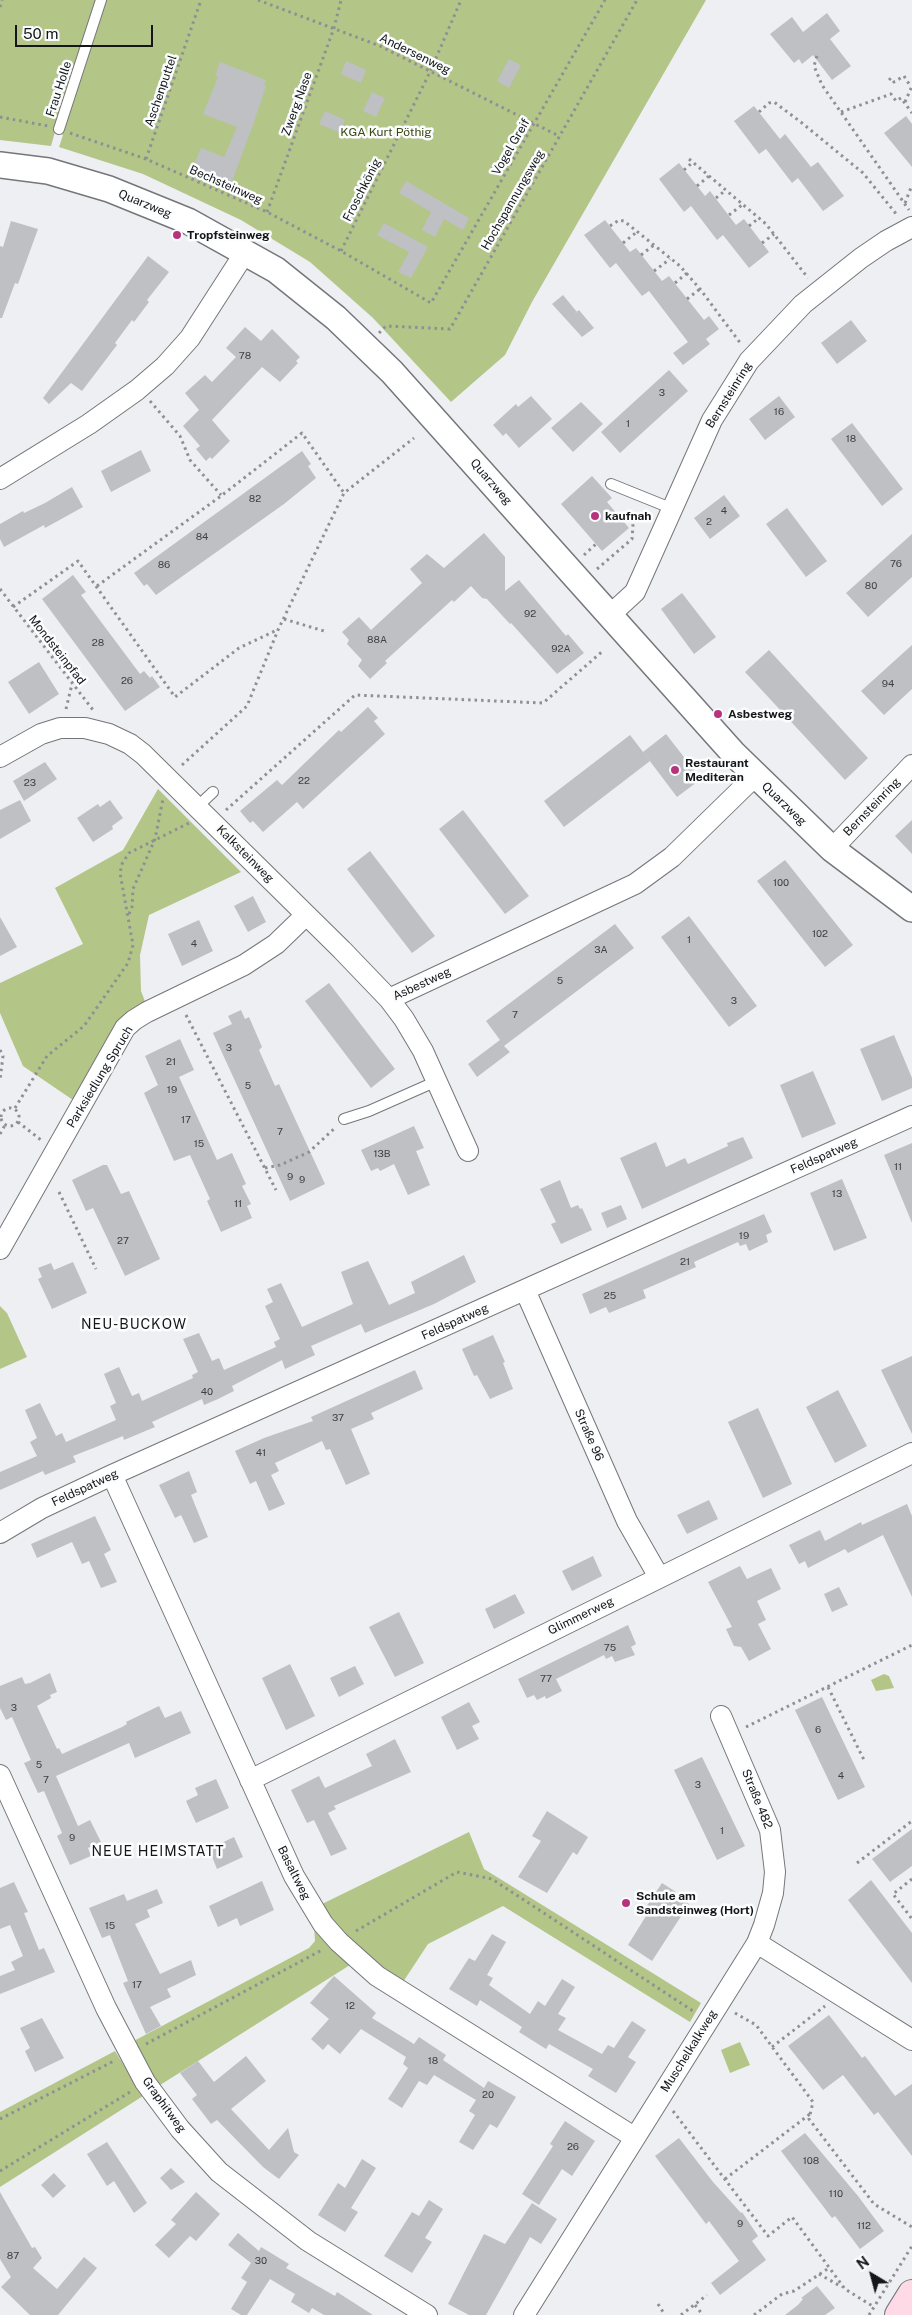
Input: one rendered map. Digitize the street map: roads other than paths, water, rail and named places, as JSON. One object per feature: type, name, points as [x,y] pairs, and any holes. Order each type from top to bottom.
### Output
[{"type":"main road","points":[[886,2311],[912,2294]]},
{"type":"street","name":"Quarzweg","points":[[0,166],[48,171],[109,189],[188,221],[246,251],[276,270],[336,318],[366,345],[446,431],[755,776],[832,849],[912,909]]},
{"type":"street","name":"Bernsteinring","points":[[610,615],[635,592],[712,420],[749,361],[803,304],[880,245],[906,218]]},
{"type":"street","points":[[0,479],[89,424],[137,390],[165,366],[190,338],[246,251]]},
{"type":"street","name":"Kalksteinweg","points":[[0,757],[41,734],[60,728],[85,728],[109,734],[130,744],[143,754],[195,813],[306,915],[388,999],[404,1019],[423,1051],[468,1151]]},
{"type":"street","name":"Bernsteinring","points":[[832,849],[912,765]]},
{"type":"street","name":"Asbestweg","points":[[388,999],[635,884],[672,857],[755,776]]},
{"type":"street","name":"Parksiedlung Spruch","points":[[0,1249],[125,1028],[134,1020],[252,960],[276,944],[306,915]]},
{"type":"street","name":"Feldspatweg","points":[[0,1533],[42,1508],[112,1475],[912,1116]]},
{"type":"street","name":"Straße 96","points":[[525,1290],[627,1521],[659,1577]]},
{"type":"street","name":"Glimmerweg","points":[[250,1780],[912,1453]]},
{"type":"street","name":"Basaltweg","points":[[112,1475],[294,1876],[323,1924],[339,1942],[377,1976],[634,2137]]},
{"type":"street","name":"Straße 482","points":[[721,1716],[763,1810],[770,1830],[774,1851],[773,1893],[757,1943]]},
{"type":"street","name":"Graphitweg","points":[[0,1775],[106,2008],[145,2082],[180,2129],[219,2172],[308,2241],[427,2315]]},
{"type":"street","points":[[757,1943],[912,2040]]},
{"type":"street","name":"Muschelkalkweg","points":[[524,2315],[757,1943]]},
{"type":"lane","name":"Frau Holle","points":[[59,129],[101,0]]},
{"type":"lane","points":[[611,484],[673,509]]},
{"type":"lane","points":[[195,813],[213,792]]},
{"type":"lane","points":[[341,1122],[437,1081]]},
{"type":"place","name":"Tropfsteinweg","points":[[177,235]]},
{"type":"place","name":"kaufnah","points":[[595,516]]},
{"type":"place","name":"Asbestweg","points":[[718,714]]},
{"type":"place","name":"Restaurant Mediteran","points":[[675,770]]},
{"type":"place","name":"Schule am Sandsteinweg (Hort)","points":[[626,1903]]},
{"type":"district","name":"NEU-BUCKOW","points":[[134,1325]]},
{"type":"district","name":"NEUE HEIMSTATT","points":[[158,1852]]},
{"type":"park label","name":"KGA Kurt Pöthig","points":[[386,132]]}]
